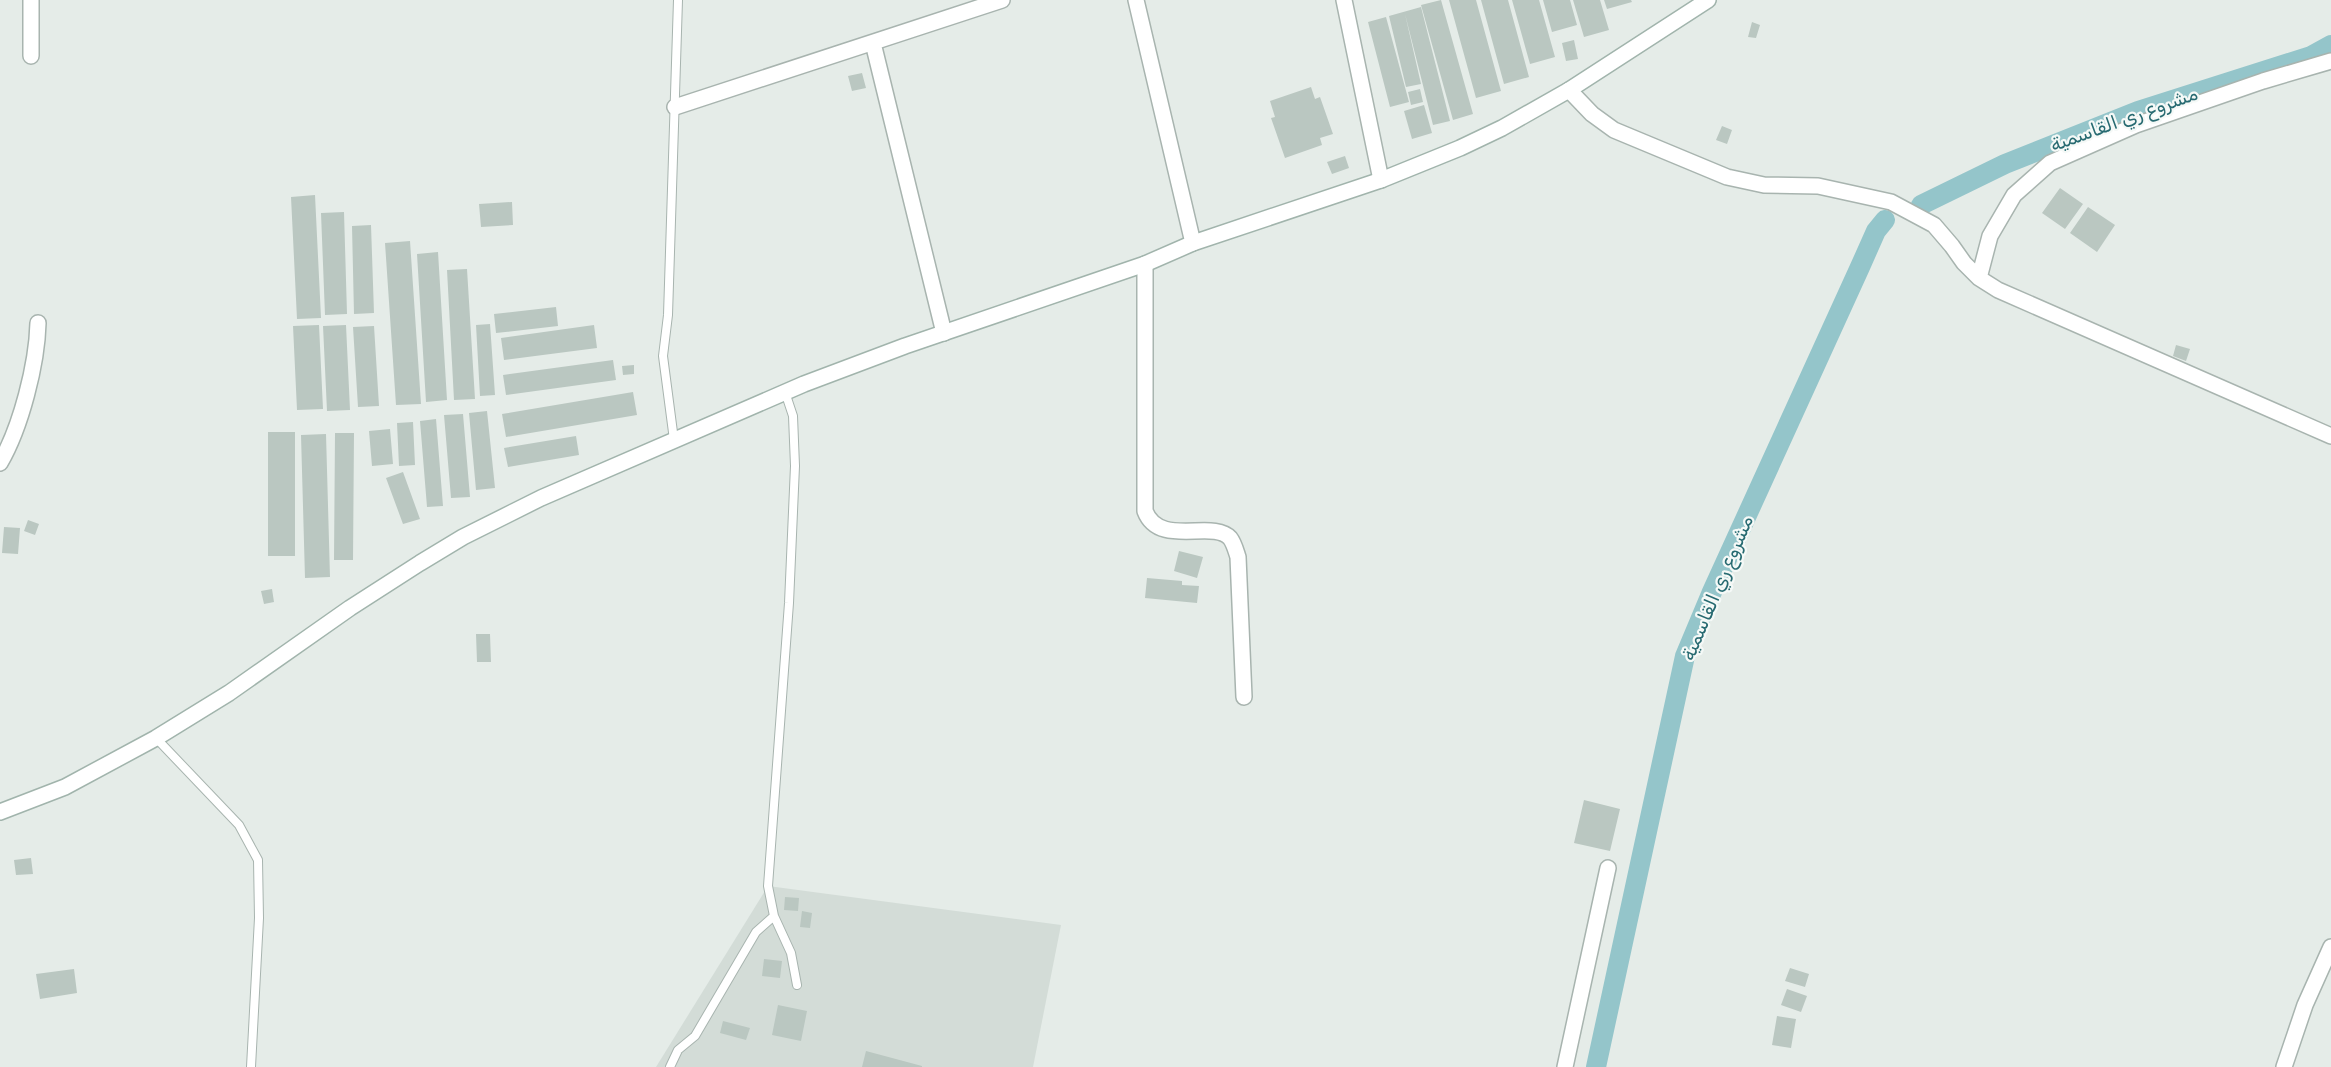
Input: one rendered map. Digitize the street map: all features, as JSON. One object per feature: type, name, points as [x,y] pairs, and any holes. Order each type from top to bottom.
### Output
[{"type":"street","points":[[31,0],[31,56]]},
{"type":"street","points":[[675,107],[1002,0]]},
{"type":"street","points":[[1136,0],[1193,243]]},
{"type":"street","points":[[1344,0],[1381,180]]},
{"type":"street","points":[[0,812],[65,787],[156,738],[229,693],[350,608],[463,536],[541,498],[784,392],[944,333],[1146,264],[1193,243],[1381,180],[1468,144],[1569,90],[1708,0]]},
{"type":"street","points":[[873,43],[944,333]]},
{"type":"street","points":[[1979,278],[1990,236],[2014,195],[2050,163],[2136,125],[2262,81],[2331,61]]},
{"type":"street","points":[[1569,90],[1592,114],[1614,130],[1727,178],[1764,185],[1818,186],[1891,202],[1934,226],[1979,278],[1998,290],[2331,436]]},
{"type":"street","points":[[1146,264],[1145,511],[1146,515],[1160,528],[1176,531],[1222,532],[1231,539],[1238,557],[1244,697]]},
{"type":"street","points":[[0,463],[18,424],[38,344],[38,323]]},
{"type":"street","points":[[1565,1067],[1608,868]]},
{"type":"street","points":[[2284,1067],[2325,975],[2331,948]]},
{"type":"lane","points":[[674,440],[663,356],[668,316],[678,0]]},
{"type":"lane","points":[[784,392],[793,416],[795,466],[789,603],[768,886],[774,916],[791,953],[797,985]]},
{"type":"lane","points":[[156,738],[239,825],[258,860],[259,918],[251,1067]]},
{"type":"lane","points":[[670,1067],[678,1050],[695,1036],[756,932],[774,916]]},
{"type":"shaded area","points":[[768,886],[1061,925],[1033,1067],[656,1067]]},
{"type":"building","points":[[1441,0],[1473,114],[1453,120],[1421,5]]},
{"type":"building","points":[[1449,0],[1476,0],[1501,91],[1476,98]]},
{"type":"building","points":[[1481,0],[1508,0],[1529,77],[1504,84]]},
{"type":"building","points":[[1512,0],[1539,0],[1555,57],[1530,64]]},
{"type":"building","points":[[1543,0],[1570,0],[1577,25],[1552,32]]},
{"type":"building","points":[[1573,0],[1600,0],[1609,30],[1584,37]]},
{"type":"building","points":[[1604,0],[1631,0],[1632,2],[1607,9]]},
{"type":"building","points":[[1421,7],[1450,121],[1433,125],[1405,14],[1421,84],[1406,87],[1389,16]]},
{"type":"building","points":[[1386,17],[1409,102],[1390,107],[1368,22]]},
{"type":"building","points":[[1752,22],[1760,25],[1756,38],[1748,37]]},
{"type":"building","points":[[1574,40],[1578,59],[1566,61],[1562,43]]},
{"type":"building","points":[[862,73],[866,88],[852,91],[848,76]]},
{"type":"building","points":[[1311,87],[1315,99],[1320,97],[1333,134],[1320,138],[1322,145],[1285,158],[1271,118],[1275,117],[1270,101]]},
{"type":"building","points":[[1420,89],[1423,102],[1411,105],[1408,92]]},
{"type":"building","points":[[1424,105],[1432,133],[1412,139],[1404,111]]},
{"type":"building","points":[[1722,126],[1732,130],[1727,144],[1716,140]]},
{"type":"building","points":[[1345,156],[1349,168],[1332,174],[1327,162]]},
{"type":"building","points":[[2060,188],[2083,204],[2065,229],[2042,213]]},
{"type":"building","points":[[315,195],[321,318],[297,319],[291,197]]},
{"type":"building","points":[[512,202],[513,225],[481,227],[479,204]]},
{"type":"building","points":[[2088,207],[2115,225],[2097,252],[2070,233]]},
{"type":"building","points":[[344,212],[347,314],[325,315],[321,213]]},
{"type":"building","points":[[371,225],[374,313],[354,314],[352,226]]},
{"type":"building","points":[[410,241],[421,404],[396,405],[385,243]]},
{"type":"building","points":[[438,252],[447,400],[426,402],[417,254]]},
{"type":"building","points":[[467,269],[475,399],[454,400],[447,270]]},
{"type":"building","points":[[556,307],[558,326],[496,333],[494,314]]},
{"type":"building","points":[[490,324],[495,395],[480,396],[476,325]]},
{"type":"building","points":[[319,325],[323,409],[297,410],[293,326]]},
{"type":"building","points":[[346,325],[350,410],[327,411],[323,326]]},
{"type":"building","points":[[594,325],[597,348],[504,360],[501,338]]},
{"type":"building","points":[[374,326],[379,406],[358,407],[353,327]]},
{"type":"building","points":[[2176,345],[2190,349],[2186,361],[2173,356]]},
{"type":"building","points":[[613,360],[616,380],[506,395],[503,375]]},
{"type":"building","points":[[634,365],[634,374],[623,375],[622,366]]},
{"type":"building","points":[[633,392],[637,415],[506,437],[502,414]]},
{"type":"building","points":[[487,411],[495,488],[476,490],[469,413]]},
{"type":"building","points":[[463,414],[470,497],[451,498],[444,415]]},
{"type":"building","points":[[436,419],[443,506],[427,507],[420,421]]},
{"type":"building","points":[[413,422],[415,465],[399,466],[397,423]]},
{"type":"building","points":[[390,429],[393,464],[372,466],[369,431]]},
{"type":"building","points":[[268,432],[295,432],[295,556],[268,556]]},
{"type":"building","points":[[335,433],[354,433],[353,560],[334,560]]},
{"type":"building","points":[[326,434],[330,577],[305,578],[301,435]]},
{"type":"building","points":[[576,436],[579,455],[508,467],[504,448]]},
{"type":"building","points":[[403,472],[420,519],[403,524],[386,478]]},
{"type":"building","points":[[28,520],[39,524],[35,535],[24,531]]},
{"type":"building","points":[[4,527],[20,528],[18,554],[2,553]]},
{"type":"building","points":[[1179,551],[1203,557],[1197,578],[1174,571]]},
{"type":"building","points":[[1147,578],[1182,581],[1182,585],[1199,586],[1197,603],[1145,598]]},
{"type":"building","points":[[272,589],[274,602],[264,604],[261,591]]},
{"type":"building","points":[[476,634],[490,634],[491,662],[477,662]]},
{"type":"building","points":[[1584,800],[1620,809],[1610,851],[1574,843]]},
{"type":"building","points":[[31,858],[33,874],[16,875],[14,860]]},
{"type":"building","points":[[785,897],[799,898],[798,911],[784,910]]},
{"type":"building","points":[[802,911],[812,913],[810,928],[800,927]]},
{"type":"building","points":[[764,959],[782,961],[780,978],[762,976]]},
{"type":"building","points":[[1790,968],[1809,974],[1805,987],[1785,981]]},
{"type":"building","points":[[74,969],[77,993],[40,999],[36,974]]},
{"type":"building","points":[[1787,989],[1807,996],[1801,1012],[1781,1005]]},
{"type":"building","points":[[778,1005],[807,1011],[801,1041],[772,1035]]},
{"type":"building","points":[[1777,1016],[1796,1019],[1791,1048],[1772,1045]]},
{"type":"building","points":[[723,1021],[750,1028],[746,1040],[720,1033]]},
{"type":"building","points":[[866,1051],[922,1066],[922,1067],[862,1067]]},
{"type":"waterway","name":"مشروع ري القاسمية","points":[[1921,205],[2005,164],[2138,111],[2311,56],[2331,45]]},
{"type":"waterway","name":"مشروع ري القاسمية","points":[[1596,1067],[1685,656],[1711,594],[1876,231],[1885,220]]}]
